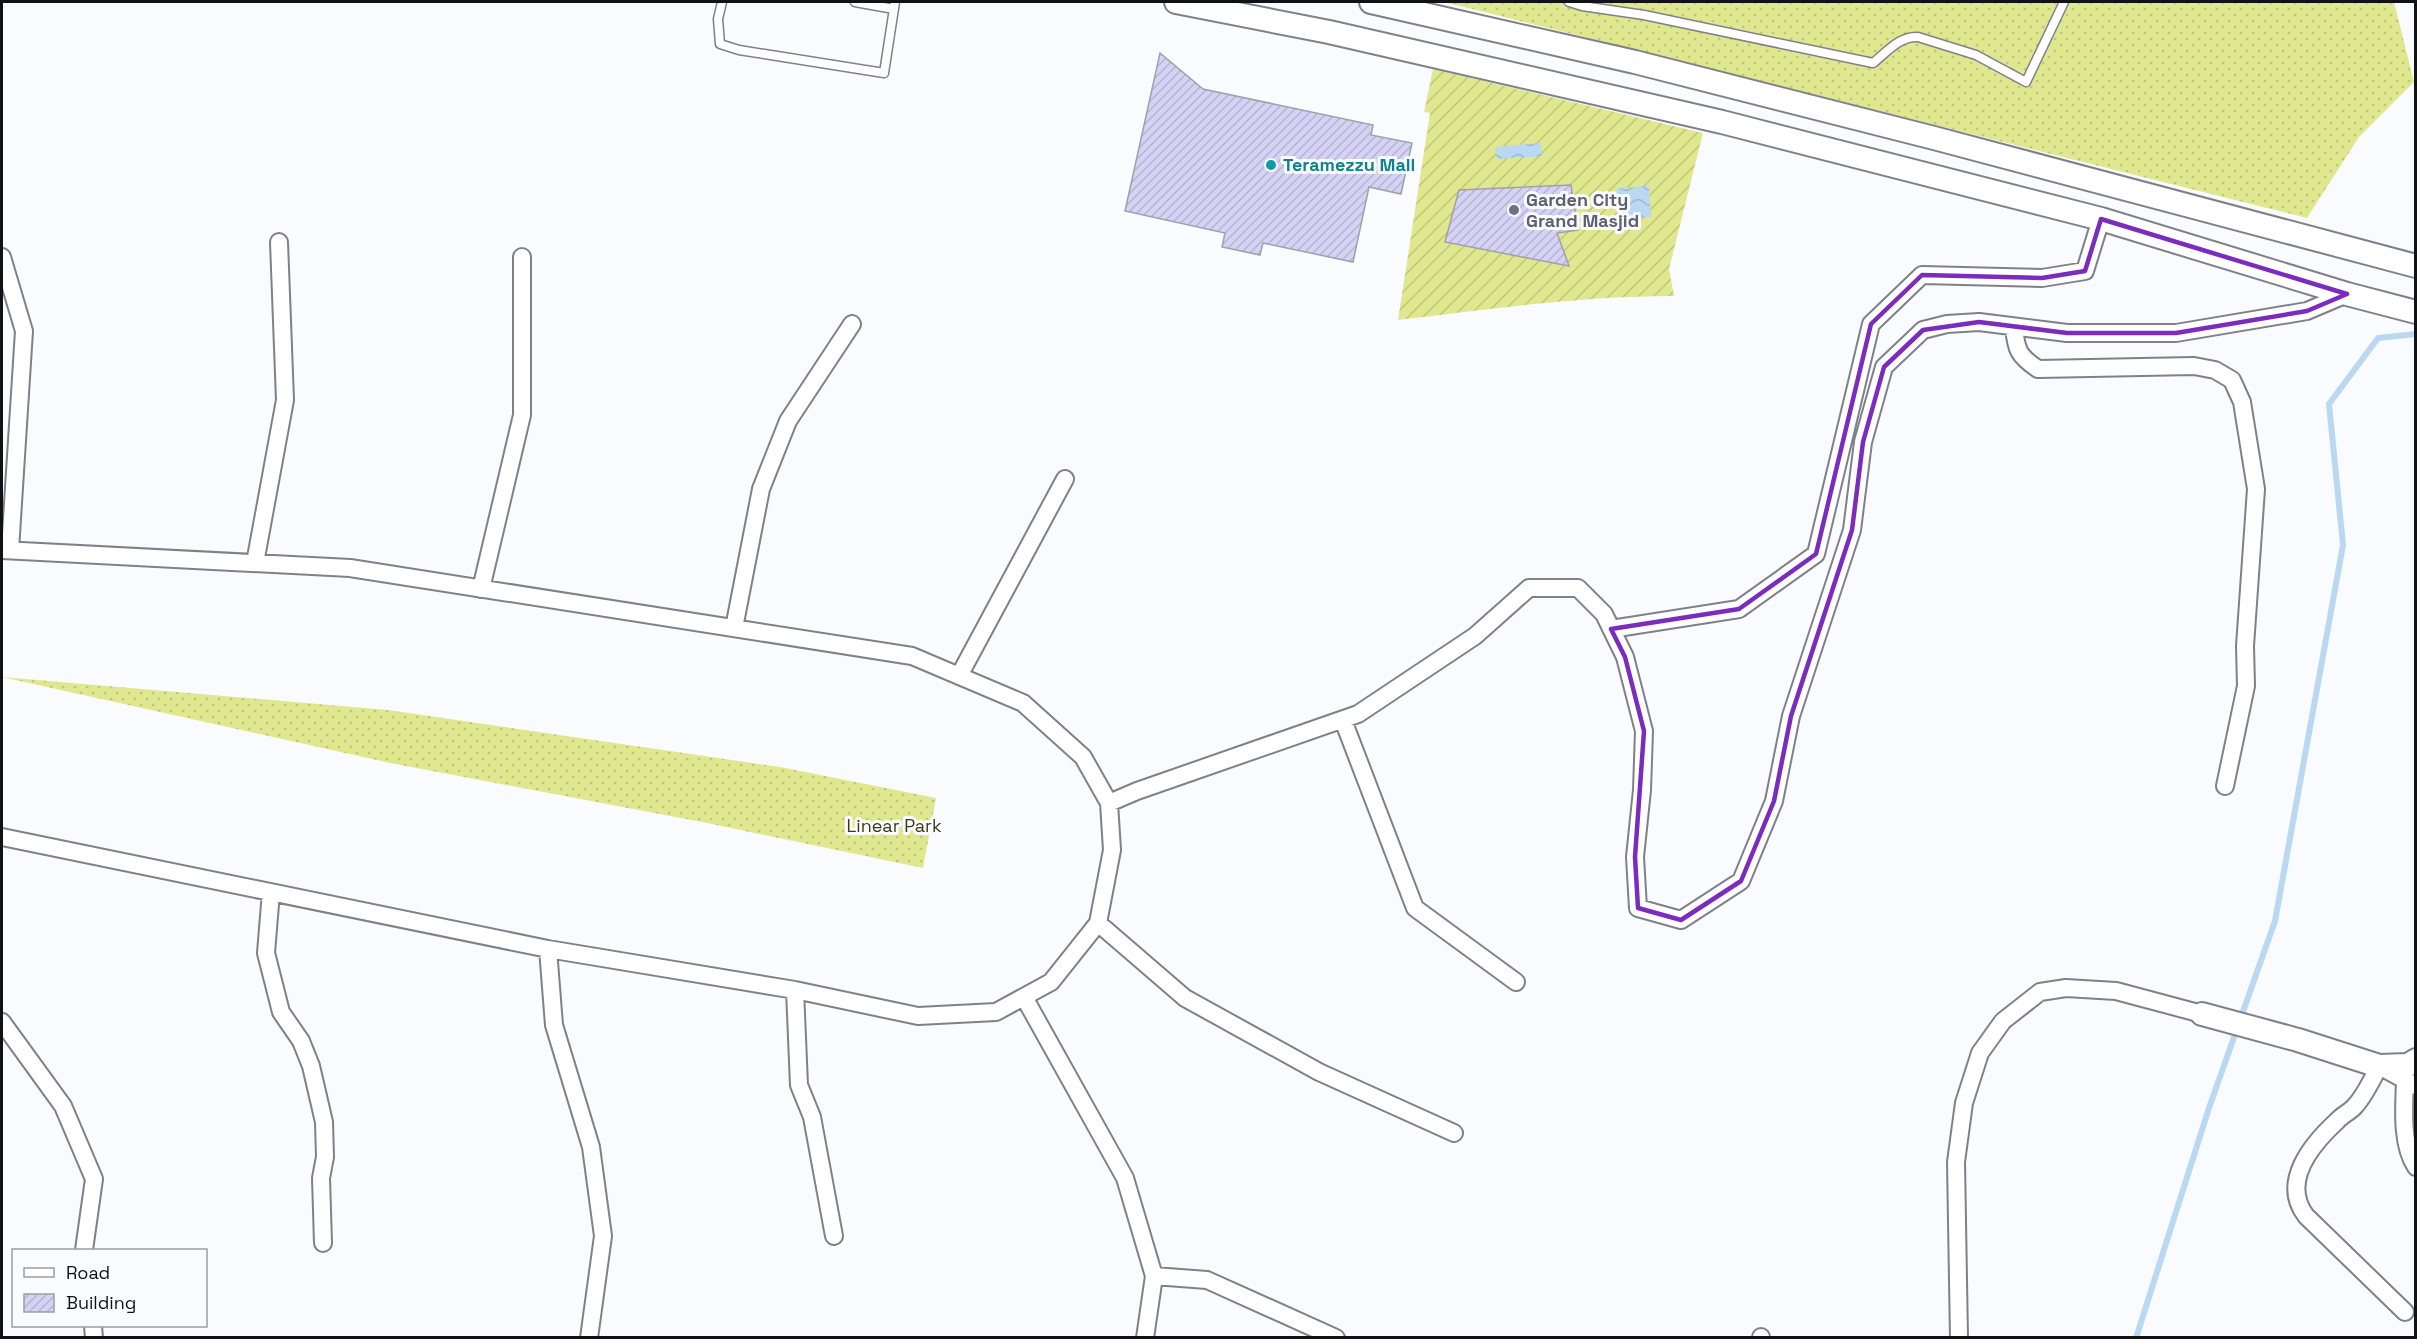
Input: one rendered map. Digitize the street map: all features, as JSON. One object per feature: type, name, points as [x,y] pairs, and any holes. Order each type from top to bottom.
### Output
[{"type":"street","points":[[1176,2],[1329,32],[1660,107],[2102,219],[2347,294],[2415,312]]},
{"type":"street","points":[[1371,2],[1647,65],[1934,138],[2415,266]]},
{"type":"street","points":[[1611,629],[1739,609],[1816,554],[1870,324],[1922,275],[2042,278],[2085,271],[2102,219]]},
{"type":"street","points":[[255,563],[285,400],[279,242]]},
{"type":"street","points":[[481,589],[522,416],[522,256]]},
{"type":"street","points":[[2,257],[24,330],[6,550],[350,568],[912,656],[1023,703],[1083,757],[1109,803],[1112,850],[1098,923],[1051,982],[996,1012],[918,1016],[795,990],[549,948],[2,837]]},
{"type":"street","points":[[1109,803],[1137,791],[1358,714],[1475,636],[1529,588],[1578,588],[1604,614],[1625,657],[1644,731],[1642,790],[1635,857],[1638,908],[1681,920],[1741,881],[1774,801],[1791,716],[1852,530],[1863,442],[1884,367],[1923,330],[1947,324],[1979,322],[2067,333],[2176,333],[2307,311],[2347,294]]},
{"type":"street","points":[[734,628],[761,489],[788,421],[852,324]]},
{"type":"street","points":[[2014,327],[2016,345],[2022,359],[2038,369],[2194,366],[2215,370],[2232,380],[2242,402],[2256,489],[2245,646],[2246,686],[2225,786]]},
{"type":"street","points":[[959,676],[1065,478]]},
{"type":"street","points":[[1343,720],[1415,908],[1516,982]]},
{"type":"street","points":[[271,892],[266,953],[281,1012],[301,1041],[311,1066],[324,1122],[325,1157],[321,1178],[322,1243]]},
{"type":"street","points":[[1098,923],[1185,998],[1319,1072],[1454,1133]]},
{"type":"street","points":[[549,948],[554,1025],[591,1147],[603,1236],[589,1338]]},
{"type":"street","points":[[1959,1338],[1956,1162],[1965,1103],[1980,1053],[2002,1021],[2040,992],[2067,988],[2116,991],[2298,1040],[2379,1066],[2410,1084],[2406,1129],[2411,1161],[2415,1167]]},
{"type":"street","points":[[795,990],[799,1086],[812,1117],[834,1236]]},
{"type":"street","points":[[1024,997],[1125,1178],[1154,1276],[1145,1338]]},
{"type":"street","points":[[2,1022],[63,1106],[94,1179],[84,1249]]},
{"type":"street","points":[[2379,1066],[2408,1065],[2415,1060]]},
{"type":"street","points":[[2379,1066],[2354,1107],[2339,1118],[2312,1146],[2301,1167],[2296,1188],[2299,1206],[2306,1216],[2405,1312]]},
{"type":"street","points":[[1154,1276],[1208,1280],[1336,1338]]},
{"type":"lane","points":[[722,2],[718,19],[720,44],[740,50],[884,73],[895,5],[855,2]]},
{"type":"lane","points":[[1569,2],[1755,37],[1873,63],[1899,41],[1908,37],[1918,37],[1976,55],[2026,82],[2062,5]]},
{"type":"highlighted area","points":[[2101,219],[2347,294],[2307,311],[2176,333],[2067,333],[1979,322],[1923,330],[1884,367],[1863,442],[1852,530],[1791,716],[1774,801],[1741,881],[1681,920],[1638,908],[1635,857],[1644,731],[1625,657],[1611,629],[1739,609],[1816,554],[1871,324],[1922,275],[2042,278],[2085,271]]},
{"type":"green space","points":[[1444,2],[2394,2],[2414,82],[2359,137],[2307,218]]},
{"type":"green space","points":[[1433,69],[1703,133],[1669,269],[1674,296],[1570,301],[1398,320],[1430,113],[1424,112]]},
{"type":"green space","name":"Linear Park","points":[[2,677],[388,710],[780,767],[936,798],[923,868],[707,823],[390,763]]},
{"type":"water","points":[[1541,143],[1542,156],[1497,159],[1495,147]]},
{"type":"water","points":[[1649,186],[1651,217],[1620,220],[1617,188]]},
{"type":"building","name":"Teramezzu Mall","points":[[1160,53],[1203,89],[1373,125],[1371,135],[1412,143],[1401,194],[1369,187],[1353,262],[1263,243],[1260,255],[1222,247],[1225,233],[1125,211]]},
{"type":"building","name":"Garden City Grand Masjid","points":[[1571,185],[1578,230],[1557,233],[1569,266],[1445,242],[1459,190]]},
{"type":"waterway","points":[[2136,1338],[2209,1108],[2275,921],[2343,545],[2329,404],[2378,338],[2416,334]]},
{"type":"place","name":"Teramezzu Mall","points":[[1271,165]]},
{"type":"place","name":"Garden City Grand Masjid","points":[[1514,210]]}]
